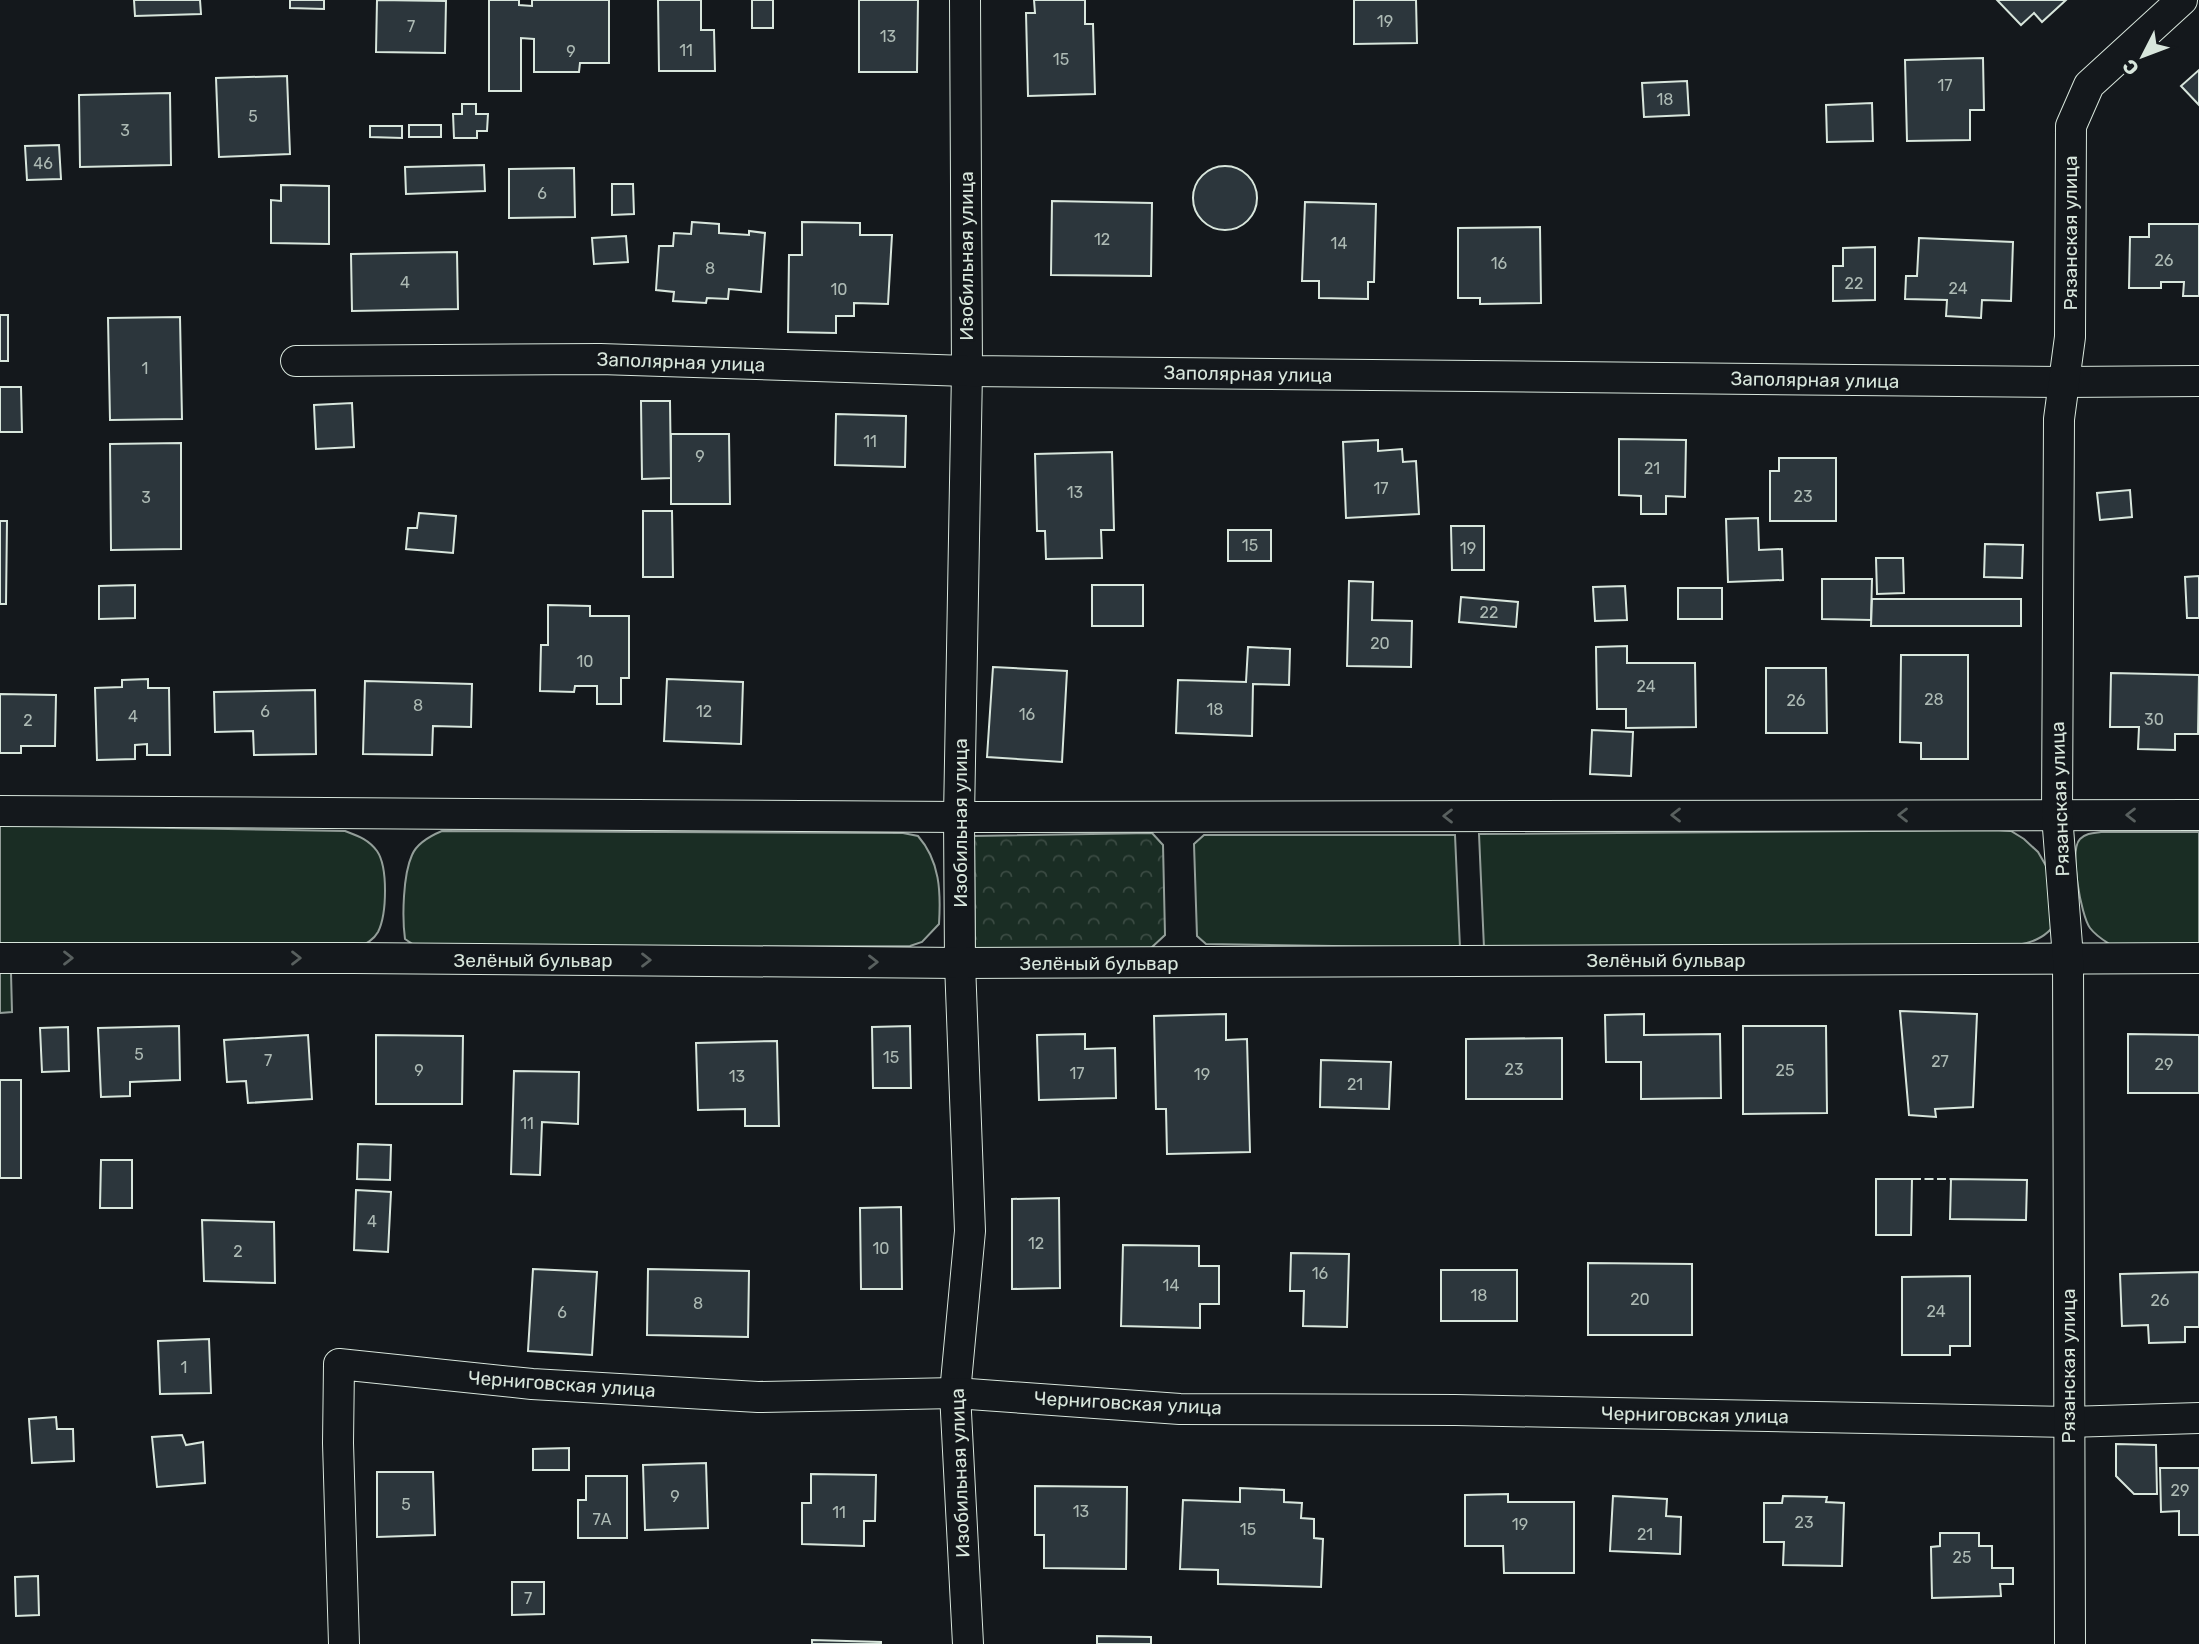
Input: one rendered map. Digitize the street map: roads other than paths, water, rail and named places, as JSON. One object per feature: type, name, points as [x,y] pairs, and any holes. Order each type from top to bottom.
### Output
[{"type":"street","name":"Изобильная улица","points":[[965,0],[967,371],[959,817],[960,963],[970,1231],[955,1393],[968,1644]]},
{"type":"street","name":"Рязанская улица","points":[[2070,1644],[2068,958],[2057,815],[2059,419],[2070,337],[2071,127],[2089,85],[2182,0]]},
{"type":"street","name":"Заполярная улица","points":[[296,361],[600,359],[967,371],[2199,381]]},
{"type":"street","points":[[0,811],[959,817],[2199,815]]},
{"type":"street","name":"Зелёный бульвар","points":[[0,958],[960,963],[2199,958]]},
{"type":"street","name":"Черниговская улица","points":[[344,1644],[338,1443],[339,1364],[532,1384],[758,1398],[955,1393],[1180,1409],[1455,1409],[2068,1422],[2199,1418]]}]
